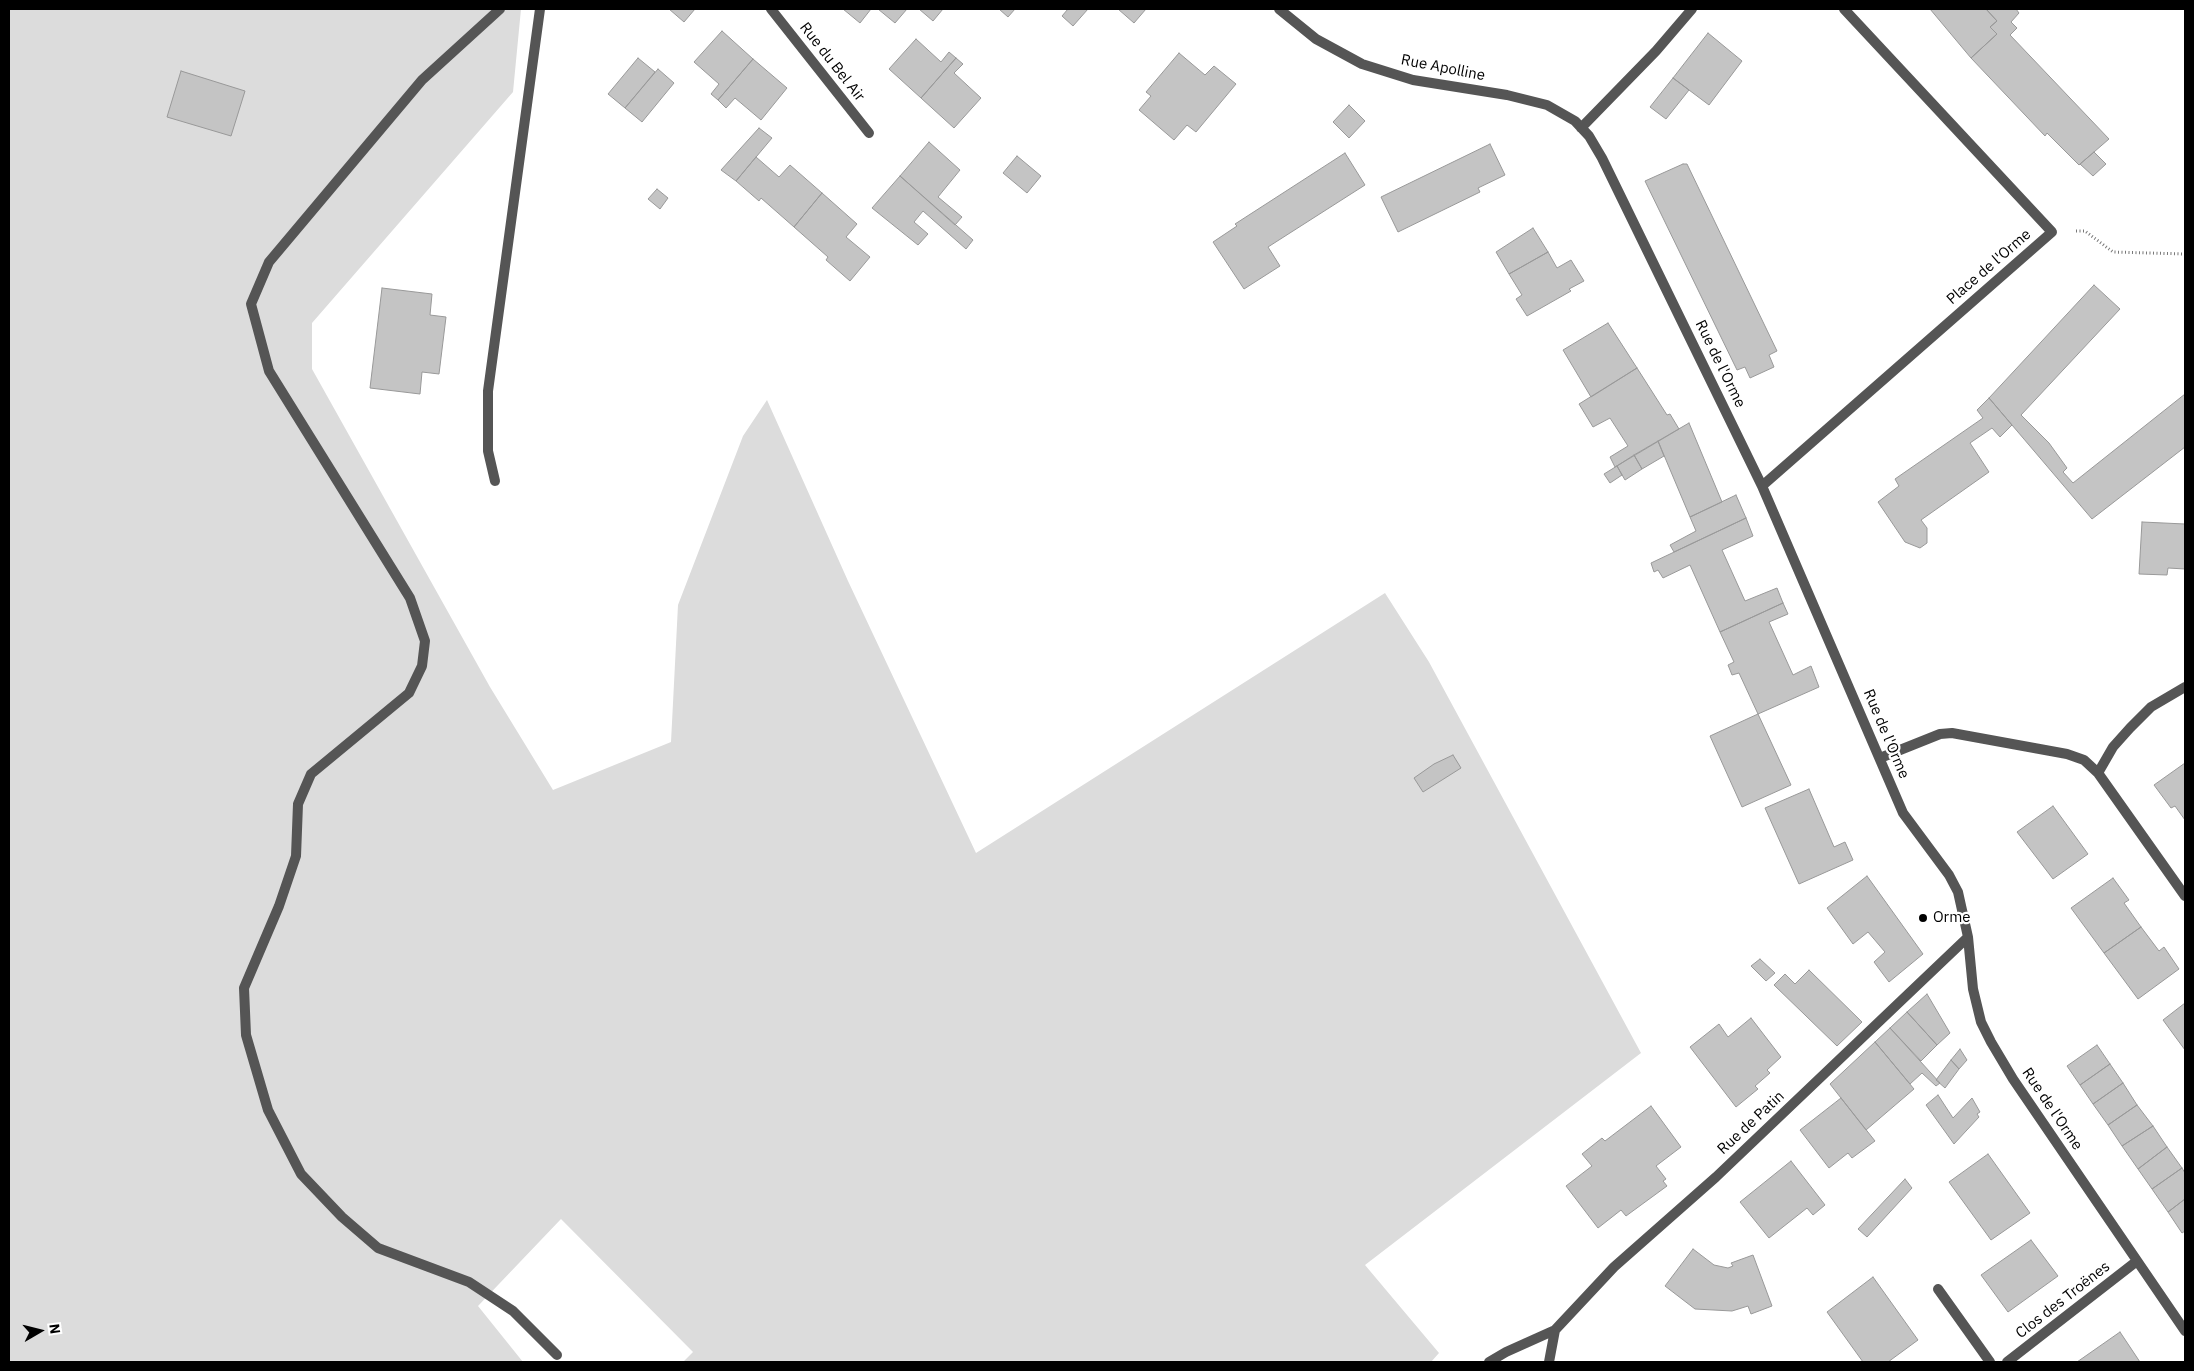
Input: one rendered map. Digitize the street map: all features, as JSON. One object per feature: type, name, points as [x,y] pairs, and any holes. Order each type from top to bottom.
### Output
[{"type":"street","points":[[500,9],[422,80],[269,262],[251,304],[269,371],[410,598],[425,641],[422,666],[409,693],[311,774],[298,804],[296,856],[280,906],[244,988],[246,1035],[268,1110],[301,1174],[342,1217],[378,1248],[469,1282],[513,1311],[557,1355]]},
{"type":"street","points":[[495,481],[488,451],[488,392],[540,9]]},
{"type":"street","name":"Rue du Bel Air","points":[[771,9],[869,133]]},
{"type":"street","name":"Rue Apolline","points":[[1279,9],[1316,38],[1362,64],[1413,80],[1534,101],[1559,111],[1581,128]]},
{"type":"street","points":[[1581,128],[1656,51],[1692,9]]},
{"type":"street","name":"Place de l'Orme","points":[[1762,486],[2052,232],[1844,9]]},
{"type":"street","name":"Rue de l'Orme","points":[[1581,128],[1602,158],[1762,486],[1906,819],[1949,875],[1958,892],[1968,937],[1973,988],[1981,1022],[1991,1042],[2013,1079],[2185,1331]]},
{"type":"street","points":[[2098,773],[2113,748],[2130,728],[2151,708],[2185,687]]},
{"type":"street","points":[[1880,758],[1940,734],[1952,733],[2067,754],[2084,760],[2098,773],[2185,896]]},
{"type":"street","name":"Rue de Patin","points":[[1489,1362],[1506,1352],[1555,1330],[1614,1267],[1723,1170],[1968,937]]},
{"type":"street","name":"Clos des Troënes","points":[[2006,1362],[2137,1261]]},
{"type":"street","points":[[1938,1289],[1990,1362]]},
{"type":"street","points":[[1549,1362],[1555,1330]]},
{"type":"path","points":[[2052,232],[2085,231],[2113,252],[2185,254]]},
{"type":"shaded area","points":[[9,9],[521,9],[513,92],[312,323],[312,369],[490,687],[553,790],[671,742],[678,605],[743,436],[767,400],[848,581],[976,853],[1385,593],[1429,662],[1641,1053],[1365,1265],[1439,1353],[1431,1362],[683,1362],[693,1352],[561,1219],[478,1306],[523,1362],[9,1362]]},
{"type":"building","points":[[669,9],[695,9],[684,22]]},
{"type":"building","points":[[843,9],[871,9],[860,23]]},
{"type":"building","points":[[878,9],[907,9],[895,23]]},
{"type":"building","points":[[919,9],[943,9],[933,21]]},
{"type":"building","points":[[999,9],[1015,9],[1008,17]]},
{"type":"building","points":[[1068,9],[1088,9],[1073,26],[1062,16]]},
{"type":"building","points":[[1118,9],[1146,9],[1134,23]]},
{"type":"building","points":[[1930,9],[1986,9],[1997,21],[1990,27],[1997,34],[1971,58]]},
{"type":"building","points":[[1986,9],[2016,9],[2019,13],[2011,22],[2017,28],[2010,35],[2109,139],[2079,165],[2047,133],[2045,136],[1971,58],[1997,34],[1990,27],[1997,21]]},
{"type":"building","points":[[722,31],[753,59],[718,100],[711,94],[719,84],[694,62]]},
{"type":"building","points":[[1708,33],[1742,61],[1709,105],[1673,78]]},
{"type":"building","points":[[916,39],[941,62],[949,52],[956,58],[921,98],[889,69]]},
{"type":"building","points":[[1179,53],[1205,75],[1214,66],[1236,84],[1196,132],[1187,125],[1174,140],[1139,110],[1151,96],[1146,92]]},
{"type":"building","points":[[638,58],[655,72],[625,108],[608,94]]},
{"type":"building","points":[[956,58],[963,64],[954,73],[981,98],[954,128],[921,98]]},
{"type":"building","points":[[753,59],[787,88],[761,120],[735,98],[726,108],[718,100]]},
{"type":"building","points":[[658,69],[674,83],[642,122],[625,108]]},
{"type":"building","points":[[181,71],[245,91],[231,136],[167,117]]},
{"type":"building","points":[[1673,78],[1689,90],[1666,119],[1650,107]]},
{"type":"building","points":[[1349,105],[1365,121],[1349,138],[1333,122]]},
{"type":"building","points":[[759,128],[772,138],[736,181],[721,170]]},
{"type":"building","points":[[929,142],[960,170],[938,197],[962,217],[955,225],[900,176]]},
{"type":"building","points":[[1490,144],[1505,175],[1478,188],[1480,192],[1398,232],[1381,197]]},
{"type":"building","points":[[2094,152],[2106,164],[2093,176],[2080,164]]},
{"type":"building","points":[[1345,153],[1365,185],[1268,247],[1280,266],[1244,289],[1213,242],[1237,226],[1235,224]]},
{"type":"building","points":[[1017,156],[1041,176],[1027,193],[1003,173]]},
{"type":"building","points":[[756,157],[779,177],[790,165],[822,193],[794,227],[761,198],[759,201],[736,181]]},
{"type":"building","points":[[1683,164],[1687,164],[1777,351],[1769,355],[1774,367],[1750,378],[1745,367],[1737,370],[1645,181]]},
{"type":"building","points":[[900,176],[973,240],[966,249],[923,211],[914,222],[928,234],[918,245],[872,208]]},
{"type":"building","points":[[657,189],[668,198],[660,209],[648,199]]},
{"type":"building","points":[[822,193],[857,224],[846,237],[870,257],[850,281],[826,260],[828,257],[794,227]]},
{"type":"building","points":[[1533,228],[1548,252],[1509,274],[1496,252]]},
{"type":"building","points":[[1548,252],[1557,268],[1571,260],[1584,281],[1569,289],[1571,291],[1527,316],[1516,299],[1522,295],[1509,274]]},
{"type":"building","points":[[2094,285],[2120,309],[2021,415],[2049,443],[2067,468],[2063,472],[2073,483],[2185,394],[2185,447],[2092,519],[1989,398]]},
{"type":"building","points":[[382,288],[432,294],[430,315],[446,317],[439,374],[422,372],[420,394],[370,388]]},
{"type":"building","points":[[1608,323],[1637,368],[1591,397],[1563,350]]},
{"type":"building","points":[[1637,368],[1667,415],[1670,414],[1679,429],[1615,467],[1610,457],[1628,446],[1610,418],[1593,427],[1579,404]]},
{"type":"building","points":[[1989,398],[2012,425],[2000,437],[1992,428],[1970,443],[1989,472],[1921,520],[1927,528],[1927,543],[1920,548],[1905,542],[1878,502],[1899,486],[1895,479],[1983,418],[1977,410]]},
{"type":"building","points":[[1689,423],[1722,502],[1690,517],[1658,441]]},
{"type":"building","points":[[1658,441],[1664,456],[1642,469],[1634,455]]},
{"type":"building","points":[[1634,455],[1642,469],[1625,480],[1617,466]]},
{"type":"building","points":[[1617,466],[1622,475],[1610,483],[1604,474]]},
{"type":"building","points":[[1736,495],[1746,518],[1674,552],[1670,545],[1696,531],[1690,517]]},
{"type":"building","points":[[1746,518],[1753,536],[1722,550],[1745,601],[1777,588],[1783,603],[1720,632],[1690,565],[1663,578],[1658,570],[1654,572],[1651,563]]},
{"type":"building","points":[[2142,522],[2185,524],[2185,569],[2168,568],[2167,575],[2139,574]]},
{"type":"building","points":[[1783,603],[1788,614],[1769,622],[1793,675],[1811,666],[1819,687],[1758,714],[1739,673],[1732,675],[1728,665],[1734,662],[1720,632]]},
{"type":"building","points":[[1758,714],[1791,785],[1742,807],[1710,736]]},
{"type":"building","points":[[1453,755],[1461,768],[1423,792],[1414,778],[1434,764]]},
{"type":"building","points":[[2185,763],[2185,820],[2175,806],[2171,808],[2154,785]]},
{"type":"building","points":[[1809,789],[1834,847],[1845,842],[1853,860],[1799,884],[1765,808]]},
{"type":"building","points":[[2053,806],[2088,854],[2053,879],[2017,832]]},
{"type":"building","points":[[1867,876],[1923,954],[1889,982],[1874,962],[1885,952],[1868,932],[1853,944],[1827,908]]},
{"type":"building","points":[[2113,878],[2129,900],[2124,903],[2141,927],[2104,953],[2071,908]]},
{"type":"building","points":[[2141,927],[2159,951],[2164,947],[2179,969],[2138,999],[2104,953]]},
{"type":"building","points":[[1760,959],[1775,973],[1766,981],[1751,966]]},
{"type":"building","points":[[1809,970],[1862,1022],[1837,1046],[1774,985],[1785,974],[1795,984]]},
{"type":"building","points":[[1927,994],[1950,1033],[1937,1045],[1907,1012]]},
{"type":"building","points":[[2185,1003],[2185,1050],[2163,1020]]},
{"type":"building","points":[[1907,1012],[1937,1045],[1921,1061],[1890,1028]]},
{"type":"building","points":[[1751,1018],[1781,1057],[1767,1070],[1770,1073],[1755,1086],[1758,1089],[1736,1107],[1690,1047],[1719,1024],[1728,1037]]},
{"type":"building","points":[[1890,1028],[1940,1083],[1936,1086],[1922,1073],[1910,1084],[1875,1042]]},
{"type":"building","points":[[1875,1042],[1914,1089],[1866,1130],[1830,1084]]},
{"type":"building","points":[[2097,1045],[2110,1064],[2080,1085],[2067,1066]]},
{"type":"building","points":[[1960,1049],[1967,1060],[1959,1069],[1951,1060]]},
{"type":"building","points":[[1951,1060],[1959,1069],[1945,1088],[1936,1080]]},
{"type":"building","points":[[2110,1064],[2123,1083],[2093,1104],[2080,1085]]},
{"type":"building","points":[[2123,1083],[2137,1105],[2108,1125],[2093,1104]]},
{"type":"building","points":[[1938,1095],[1953,1118],[1972,1098],[1980,1112],[1977,1114],[1979,1117],[1954,1144],[1926,1105]]},
{"type":"building","points":[[1841,1098],[1875,1141],[1852,1158],[1848,1153],[1829,1168],[1800,1130]]},
{"type":"building","points":[[2137,1105],[2153,1126],[2122,1146],[2108,1125]]},
{"type":"building","points":[[1651,1106],[1681,1147],[1656,1166],[1666,1179],[1663,1181],[1667,1186],[1626,1216],[1621,1210],[1598,1228],[1566,1186],[1592,1166],[1582,1154],[1602,1138],[1605,1141]]},
{"type":"building","points":[[2153,1126],[2167,1147],[2138,1169],[2122,1146]]},
{"type":"building","points":[[2167,1147],[2182,1168],[2152,1189],[2138,1169]]},
{"type":"building","points":[[1988,1154],[2030,1213],[1991,1240],[1949,1182]]},
{"type":"building","points":[[1791,1161],[1825,1205],[1813,1215],[1807,1208],[1769,1238],[1740,1202]]},
{"type":"building","points":[[2182,1168],[2185,1173],[2185,1199],[2168,1212],[2152,1189]]},
{"type":"building","points":[[1905,1179],[1912,1188],[1867,1237],[1858,1229]]},
{"type":"building","points":[[2185,1199],[2185,1231],[2182,1233],[2168,1212]]},
{"type":"building","points":[[2031,1240],[2058,1276],[2008,1312],[1981,1275]]},
{"type":"building","points":[[1693,1249],[1714,1265],[1728,1268],[1733,1266],[1731,1263],[1753,1255],[1772,1306],[1751,1314],[1748,1306],[1732,1311],[1695,1309],[1665,1286]]},
{"type":"building","points":[[1873,1277],[1918,1340],[1888,1362],[1863,1362],[1827,1312]]},
{"type":"building","points":[[2120,1332],[2140,1362],[2077,1362]]},
{"type":"place","name":"Orme","points":[[1923,918]]}]
